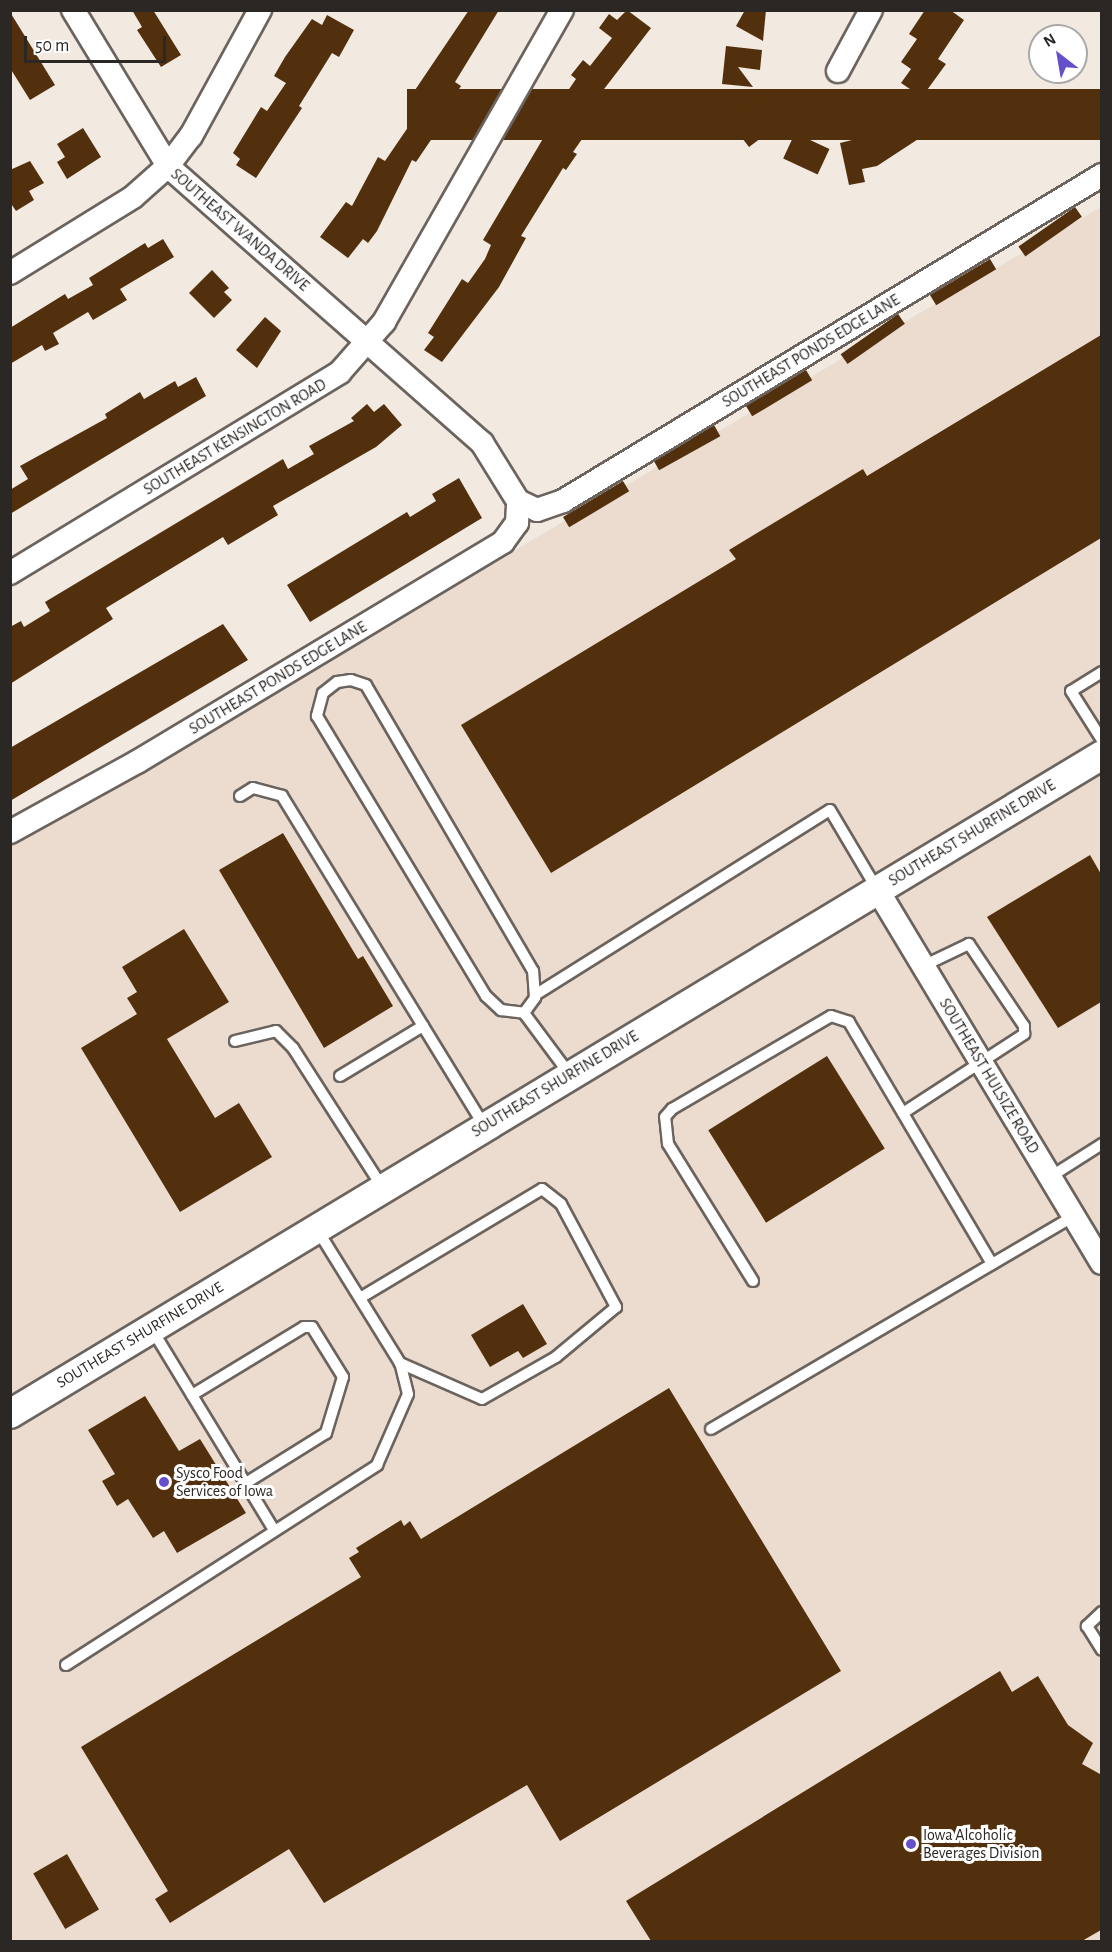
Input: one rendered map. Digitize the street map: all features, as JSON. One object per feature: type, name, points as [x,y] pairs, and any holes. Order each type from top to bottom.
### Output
[{"type":"street","name":"SOUTHEAST WANDA DRIVE","points":[[73,10],[168,166],[367,344]]},
{"type":"street","points":[[10,273],[134,197],[168,166],[190,136],[260,10]]},
{"type":"street","name":"SOUTHEAST KENSINGTON ROAD","points":[[10,573],[311,393],[340,372],[367,344],[401,295],[562,10]]},
{"type":"street","points":[[838,71],[872,10]]},
{"type":"street","name":"SOUTHEAST PONDS EDGE LANE","points":[[10,832],[136,762],[503,542],[517,523],[518,501],[537,510],[564,501],[1101,175]]},
{"type":"street","points":[[367,344],[482,443],[518,501]]},
{"type":"street","name":"SOUTHEAST SHURFINE DRIVE","points":[[10,1414],[1101,755]]},
{"type":"street","name":"SOUTHEAST HULSIZE ROAD","points":[[877,889],[1101,1263]]},
{"type":"lane","points":[[1101,672],[1071,691],[1101,740]]},
{"type":"lane","points":[[535,994],[533,971],[366,685],[351,680],[337,682],[323,693],[317,716],[486,996],[501,1010],[524,1012],[570,1075]]},
{"type":"lane","points":[[240,796],[254,788],[282,796],[484,1127]]},
{"type":"lane","points":[[524,1012],[535,994],[830,810],[877,889]]},
{"type":"lane","points":[[903,1113],[1017,1041],[1024,1026],[969,944],[923,966]]},
{"type":"lane","points":[[753,1281],[668,1144],[665,1118],[672,1109],[831,1016],[842,1017],[903,1113],[992,1264]]},
{"type":"lane","points":[[340,1076],[423,1026]]},
{"type":"lane","points":[[235,1041],[276,1031],[293,1048],[383,1188]]},
{"type":"lane","points":[[1050,1177],[1101,1144]]},
{"type":"lane","points":[[360,1298],[542,1189],[561,1204],[616,1307],[556,1358],[482,1399],[400,1363]]},
{"type":"lane","points":[[711,1429],[1074,1216]]},
{"type":"lane","points":[[66,1665],[377,1465],[408,1394],[400,1363],[317,1228]]},
{"type":"lane","points":[[192,1395],[304,1327],[312,1328],[343,1377],[326,1433],[246,1483]]},
{"type":"lane","points":[[151,1328],[274,1530]]},
{"type":"lane","points":[[1101,1612],[1087,1626],[1101,1650]]},
{"type":"shaded area","points":[[1101,207],[1101,1941],[11,1941],[10,846]]},
{"type":"building","points":[[132,10],[153,10],[181,55],[161,67],[137,30],[142,27]]},
{"type":"building","points":[[469,10],[499,10],[455,82],[461,86],[451,102],[443,97],[434,111],[411,96]]},
{"type":"building","points":[[627,10],[651,28],[591,106],[600,113],[573,152],[577,154],[566,170],[563,168],[521,236],[526,238],[499,287],[442,362],[424,350],[434,337],[428,333],[462,279],[468,283],[485,259],[491,245],[483,240],[554,120],[550,117],[576,79],[571,75],[583,60],[590,66],[612,38],[599,28],[609,14],[617,20]]},
{"type":"building","points":[[745,10],[766,10],[763,41],[736,26]]},
{"type":"building","points":[[925,10],[950,10],[964,20],[938,59],[946,64],[922,97],[901,83],[911,69],[901,62],[917,39],[909,34]]},
{"type":"building","points":[[10,12],[55,85],[30,100],[10,68]]},
{"type":"building","points":[[327,15],[354,30],[339,57],[332,53],[299,106],[302,108],[256,178],[236,165],[240,159],[233,153],[261,107],[267,111],[286,83],[274,76],[285,57],[312,19],[322,25]]},
{"type":"building","points":[[726,46],[762,50],[760,70],[738,67],[753,87],[722,84]]},
{"type":"building","points":[[407,89],[1101,89],[1101,140],[407,140]]},
{"type":"building","points":[[759,94],[781,123],[749,147],[739,134],[746,129],[734,113]]},
{"type":"building","points":[[911,98],[932,130],[877,166],[862,169],[865,182],[849,185],[840,143],[872,135],[896,119],[891,112]]},
{"type":"building","points":[[415,117],[437,131],[416,162],[412,160],[377,231],[368,243],[363,239],[348,258],[320,237],[346,202],[352,206],[378,157],[385,161]]},
{"type":"building","points":[[83,128],[101,157],[67,179],[57,162],[65,157],[57,144]]},
{"type":"building","points":[[795,133],[829,149],[818,174],[783,158]]},
{"type":"building","points":[[30,161],[44,183],[29,191],[34,200],[16,211],[10,202],[10,170]]},
{"type":"building","points":[[1075,207],[1082,217],[1025,256],[1018,247]]},
{"type":"building","points":[[163,239],[174,257],[120,289],[127,300],[93,320],[88,312],[53,333],[59,344],[45,351],[42,345],[10,364],[10,328],[65,294],[68,299],[93,285],[89,278],[145,243],[148,248]]},
{"type":"building","points":[[990,259],[996,269],[936,305],[930,295]]},
{"type":"building","points":[[212,270],[229,288],[224,292],[232,300],[214,318],[189,293]]},
{"type":"building","points":[[898,314],[905,324],[848,364],[841,354]]},
{"type":"building","points":[[265,317],[281,331],[257,368],[236,350]]},
{"type":"building","points":[[1101,335],[1101,538],[551,873],[461,725],[736,559],[729,550],[863,469],[867,476]]},
{"type":"building","points":[[806,370],[812,380],[752,416],[746,406]]},
{"type":"building","points":[[196,377],[206,396],[10,514],[10,490],[28,479],[20,466],[107,418],[105,414],[140,392],[144,399],[175,381],[178,387]]},
{"type":"building","points":[[367,404],[374,412],[384,404],[402,425],[376,447],[273,506],[278,515],[228,545],[223,537],[106,608],[113,619],[10,684],[10,627],[21,621],[24,627],[50,611],[45,602],[283,459],[288,469],[314,454],[309,446],[354,421],[351,418]]},
{"type":"building","points":[[714,425],[720,436],[659,470],[653,459]]},
{"type":"building","points":[[459,478],[482,518],[310,622],[287,585],[407,512],[410,517],[436,501],[432,494]]},
{"type":"building","points":[[623,481],[629,491],[569,527],[563,517]]},
{"type":"building","points":[[223,624],[248,660],[10,801],[10,748]]},
{"type":"building","points":[[283,833],[358,959],[363,956],[393,1006],[324,1048],[219,870]]},
{"type":"building","points":[[1090,855],[1101,874],[1101,1002],[1058,1028],[987,917]]},
{"type":"building","points":[[184,929],[229,1002],[167,1039],[215,1118],[239,1103],[272,1157],[180,1212],[81,1048],[137,1014],[127,998],[137,992],[122,967]]},
{"type":"building","points":[[827,1056],[885,1148],[766,1223],[708,1130]]},
{"type":"building","points":[[523,1304],[547,1344],[523,1358],[518,1351],[490,1367],[471,1335]]},
{"type":"building","points":[[669,1388],[841,1671],[560,1841],[527,1785],[324,1903],[289,1849],[170,1923],[155,1899],[168,1891],[81,1747],[361,1577],[349,1558],[359,1552],[356,1548],[401,1520],[404,1526],[410,1521],[421,1539]]},
{"type":"building","name":"Sysco Food Services of Iowa","points":[[145,1396],[179,1451],[200,1439],[246,1513],[177,1553],[164,1531],[153,1538],[128,1499],[117,1506],[102,1481],[115,1474],[88,1430]]},
{"type":"building","name":"Iowa Alcoholic Beverages Division","points":[[1000,1671],[1012,1692],[1038,1676],[1068,1725],[1093,1743],[1082,1764],[1100,1774],[1101,1930],[1082,1941],[651,1941],[626,1901]]},
{"type":"building","points":[[67,1854],[99,1909],[65,1929],[33,1874]]},
{"type":"place","name":"Sysco Food Services of Iowa","points":[[164,1482]]},
{"type":"place","name":"Iowa Alcoholic Beverages Division","points":[[911,1844]]}]
